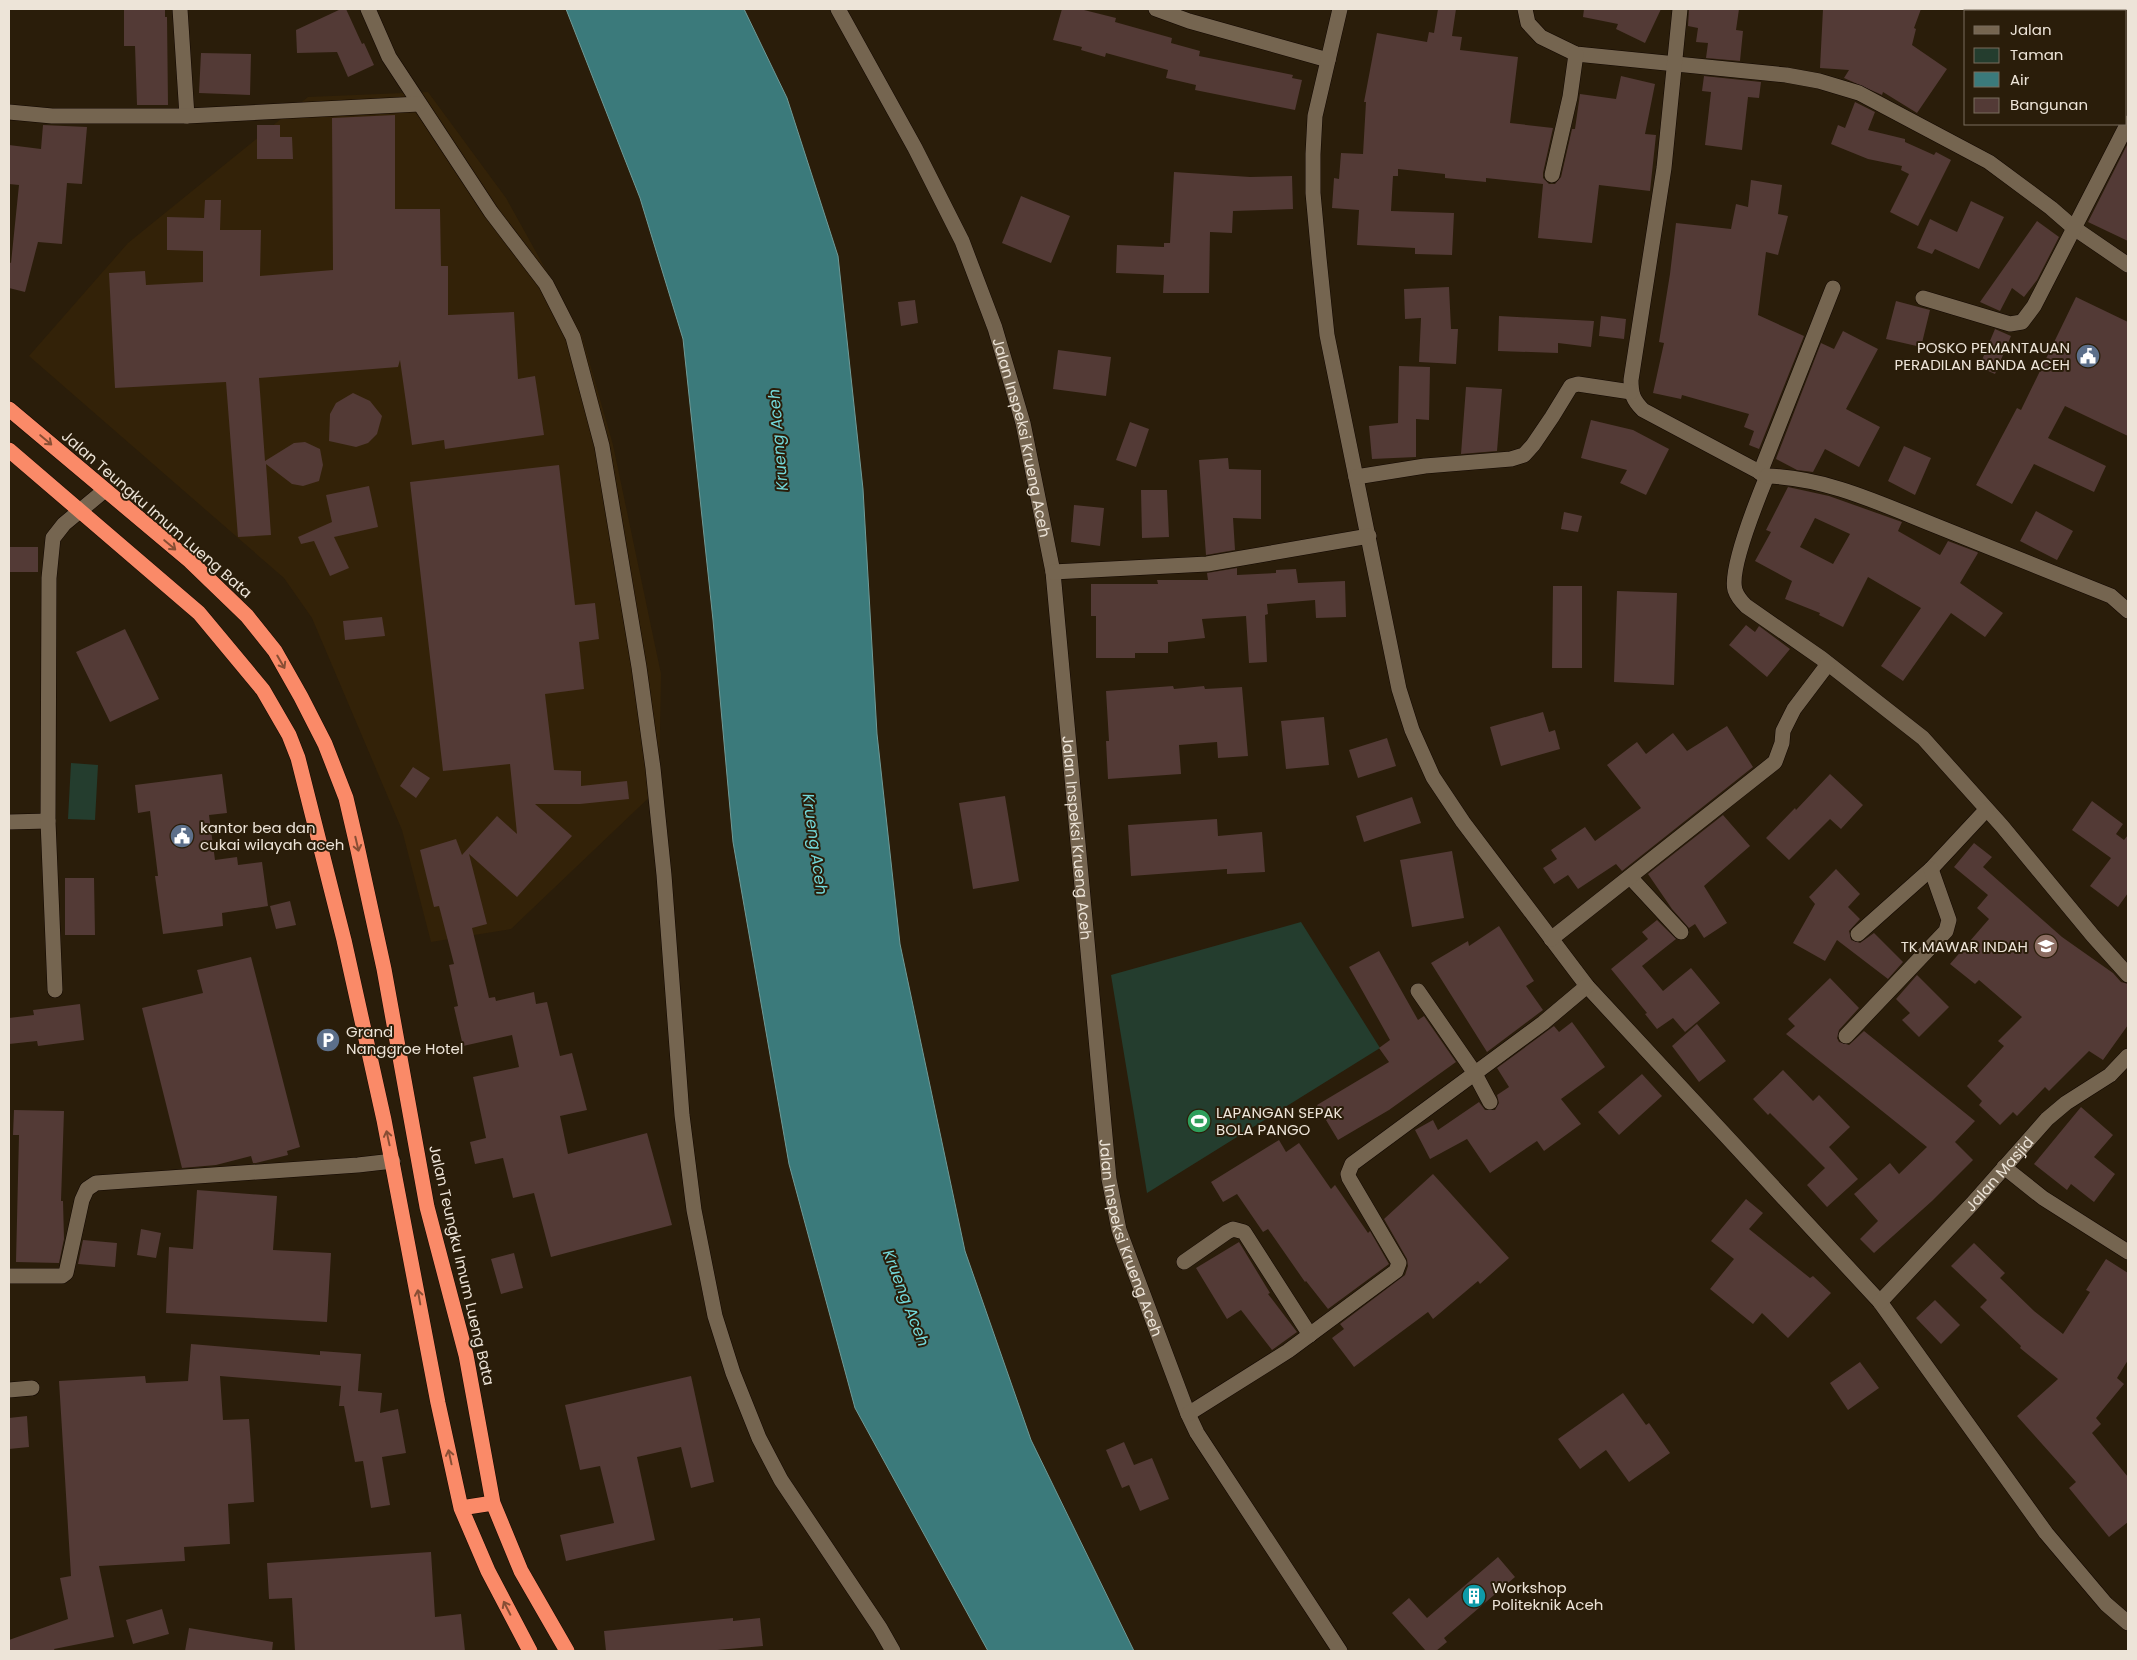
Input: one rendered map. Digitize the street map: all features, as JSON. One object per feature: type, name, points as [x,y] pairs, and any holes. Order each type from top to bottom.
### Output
[{"type":"highway","name":"Jalan Teungku Imum Lueng Bata","points":[[9,409],[228,596],[247,616],[275,651],[325,744],[346,798],[384,969],[427,1206],[466,1355],[493,1503],[521,1571],[568,1651]]},
{"type":"highway","points":[[9,450],[199,613],[263,690],[289,735],[298,758],[344,940],[393,1161],[438,1403],[461,1508],[488,1571],[530,1651]]},
{"type":"highway","points":[[461,1508],[493,1503]]},
{"type":"street","points":[[180,9],[187,116]]},
{"type":"street","points":[[368,9],[389,57],[491,212],[546,284],[573,337],[602,446],[639,667],[658,816],[683,1124],[694,1210],[716,1316],[733,1373],[759,1438],[780,1480],[880,1628],[893,1651]]},
{"type":"street","name":"Jalan Inspeksi Krueng Aceh","points":[[838,9],[915,148],[962,241],[995,328],[1023,423],[1053,572],[1109,1179],[1119,1230],[1188,1414],[1198,1433],[1340,1651]]},
{"type":"street","points":[[1156,9],[1189,21],[1328,60]]},
{"type":"street","points":[[1340,9],[1315,116],[1313,154],[1313,193],[1327,335],[1399,688],[1412,730],[1433,777],[1463,822],[1587,986],[1880,1302],[2046,1533],[2106,1604],[2128,1623]]},
{"type":"street","points":[[1525,9],[1528,22],[1541,37],[1576,54],[1786,75],[1819,80],[1859,93],[1989,162],[2051,208],[2074,228],[2128,265]]},
{"type":"street","points":[[1680,9],[1664,168],[1631,392],[1633,400],[1643,410],[1764,474],[1812,480],[1860,496],[2111,596],[2128,611]]},
{"type":"street","points":[[1552,175],[1570,97],[1576,54]]},
{"type":"street","points":[[9,112],[52,116],[187,116],[419,104]]},
{"type":"street","points":[[1922,298],[2010,324],[2019,324],[2034,306],[2127,125]]},
{"type":"street","points":[[1833,288],[1764,474],[1736,570],[1735,591],[1746,606],[1828,664],[1923,738],[1947,763],[2092,936],[2128,974]]},
{"type":"street","points":[[1356,477],[1425,466],[1511,459],[1524,455],[1552,418],[1571,386],[1578,384],[1631,392]]},
{"type":"street","points":[[55,990],[48,821],[49,578],[53,538],[78,511],[105,490]]},
{"type":"street","points":[[1053,572],[1207,564],[1369,536]]},
{"type":"street","points":[[1551,939],[1775,762],[1782,743],[1783,731],[1794,709],[1828,664]]},
{"type":"street","points":[[1858,934],[1931,869],[1986,810]]},
{"type":"street","points":[[9,822],[48,821]]},
{"type":"street","points":[[1846,1036],[1946,931],[1948,920],[1931,869]]},
{"type":"street","points":[[1630,877],[1681,932]]},
{"type":"street","points":[[1188,1414],[1310,1335],[1393,1274],[1399,1266],[1349,1178],[1348,1174],[1352,1164],[1474,1072],[1543,1023],[1587,986]]},
{"type":"street","points":[[1418,991],[1474,1072],[1490,1102]]},
{"type":"street","name":"Jalan Masjid","points":[[1880,1302],[2047,1120],[2073,1098],[2110,1074],[2128,1056]]},
{"type":"street","points":[[9,1276],[62,1276],[66,1273],[82,1200],[87,1188],[96,1183],[393,1161]]},
{"type":"street","points":[[2004,1167],[2043,1198],[2128,1252]]},
{"type":"street","points":[[1184,1262],[1227,1232],[1234,1229],[1244,1232],[1310,1335]]},
{"type":"street","points":[[9,1390],[32,1388]]},
{"type":"shaded area","points":[[428,92],[506,198],[581,333],[613,445],[661,674],[659,788],[511,929],[431,942],[402,830],[312,618],[284,578],[29,356],[128,243],[308,97]]},
{"type":"green space","points":[[71,763],[98,765],[95,820],[68,819]]},
{"type":"green space","name":"LAPANGAN SEPAK BOLA PANGO","points":[[1301,922],[1380,1048],[1147,1193],[1111,975]]},
{"type":"water","name":"Krueng Aceh","points":[[566,9],[744,9],[787,98],[838,256],[863,489],[877,734],[900,944],[965,1251],[1031,1440],[1134,1651],[988,1651],[855,1408],[789,1164],[733,842],[713,620],[683,339],[640,198]]},
{"type":"building","points":[[124,9],[165,9],[165,17],[167,17],[168,105],[137,105],[135,46],[124,46]]},
{"type":"building","points":[[341,9],[346,9],[374,65],[348,77],[337,52],[297,53],[296,30]]},
{"type":"building","points":[[1062,9],[1080,9],[1116,18],[1115,22],[1172,38],[1171,43],[1200,51],[1199,56],[1293,75],[1292,78],[1302,80],[1295,110],[1195,90],[1196,85],[1166,78],[1168,70],[1106,53],[1105,57],[1081,50],[1082,47],[1053,40]]},
{"type":"building","points":[[1438,9],[1456,9],[1452,36],[1462,37],[1460,50],[1518,57],[1510,123],[1553,128],[1543,173],[1543,178],[1549,184],[1555,184],[1561,177],[1572,129],[1575,129],[1580,94],[1616,99],[1621,76],[1655,84],[1645,134],[1656,135],[1650,191],[1599,185],[1592,243],[1538,238],[1543,184],[1486,178],[1486,182],[1445,178],[1445,174],[1398,169],[1398,176],[1393,176],[1391,211],[1454,213],[1452,255],[1415,254],[1415,248],[1357,245],[1359,210],[1332,208],[1334,178],[1339,179],[1341,153],[1363,154],[1366,102],[1364,102],[1377,33],[1427,42],[1429,32],[1434,33]]},
{"type":"building","points":[[1584,9],[1661,9],[1645,43],[1616,29],[1618,24],[1583,17]]},
{"type":"building","points":[[1689,9],[1739,9],[1736,30],[1743,31],[1740,61],[1706,58],[1708,43],[1696,42],[1698,28],[1688,26]]},
{"type":"building","points":[[1823,9],[1921,9],[1914,28],[1916,29],[1912,45],[1947,69],[1917,113],[1883,92],[1882,95],[1844,78],[1849,70],[1820,68]]},
{"type":"building","points":[[201,53],[251,54],[250,95],[199,93]]},
{"type":"building","points":[[1704,76],[1761,82],[1759,98],[1748,97],[1742,150],[1705,145],[1711,92],[1702,91]]},
{"type":"building","points":[[1855,102],[1875,112],[1868,130],[1905,139],[1905,142],[1934,155],[1936,152],[1951,160],[1918,226],[1890,212],[1909,174],[1901,170],[1902,166],[1868,159],[1831,144],[1838,125],[1845,128]]},
{"type":"building","points":[[395,115],[395,209],[440,209],[441,266],[448,266],[448,315],[514,312],[518,379],[535,376],[544,435],[445,449],[444,440],[412,445],[400,360],[398,367],[259,378],[265,461],[294,443],[305,442],[320,449],[323,465],[319,481],[303,486],[292,484],[266,464],[271,535],[238,537],[226,382],[115,388],[109,273],[145,271],[146,285],[203,282],[203,251],[167,250],[167,217],[204,218],[205,200],[221,200],[220,230],[261,230],[260,276],[333,270],[332,118]]},
{"type":"building","points":[[43,125],[87,127],[82,184],[67,183],[62,244],[38,242],[25,292],[9,288],[9,262],[11,263],[19,185],[9,184],[9,145],[41,149]]},
{"type":"building","points":[[257,125],[280,125],[280,137],[292,137],[293,159],[257,159]]},
{"type":"building","points":[[2128,143],[2128,241],[2088,222]]},
{"type":"building","points":[[1174,172],[1250,177],[1292,176],[1293,209],[1233,211],[1232,233],[1210,232],[1209,293],[1163,293],[1164,275],[1116,273],[1117,245],[1164,247],[1164,243],[1170,243]]},
{"type":"building","points":[[1751,180],[1782,185],[1778,214],[1788,216],[1778,255],[1766,252],[1758,315],[1804,336],[1759,449],[1749,445],[1754,431],[1744,427],[1749,414],[1682,395],[1681,399],[1653,393],[1664,343],[1659,342],[1676,223],[1731,229],[1736,204],[1748,207]]},
{"type":"building","points":[[1021,196],[1070,216],[1051,263],[1002,243]]},
{"type":"building","points":[[1971,201],[2004,217],[1979,269],[1935,249],[1932,254],[1917,248],[1930,219],[1957,232]]},
{"type":"building","points":[[2037,221],[2059,237],[2037,280],[2024,297],[2012,288],[2000,311],[1980,302]]},
{"type":"building","points":[[1449,287],[1451,329],[1458,329],[1456,364],[1419,362],[1421,318],[1405,319],[1404,289]]},
{"type":"building","points":[[2076,297],[2128,322],[2128,436],[2065,406],[2048,438],[2106,466],[2094,492],[2034,464],[2012,504],[1976,485],[2017,408],[2021,410]]},
{"type":"building","points":[[915,300],[918,323],[901,326],[898,302]]},
{"type":"building","points":[[1896,301],[1930,310],[1921,347],[1886,339]]},
{"type":"building","points":[[1499,316],[1594,321],[1591,347],[1558,343],[1558,353],[1498,351]]},
{"type":"building","points":[[1601,316],[1626,319],[1624,339],[1599,336]]},
{"type":"building","points":[[1995,329],[2011,336],[1995,374],[1979,367]]},
{"type":"building","points":[[1843,331],[1878,349],[1846,409],[1880,427],[1859,467],[1825,449],[1813,472],[1797,470],[1776,459],[1821,343],[1834,349]]},
{"type":"building","points":[[1058,350],[1111,357],[1106,396],[1053,389]]},
{"type":"building","points":[[1399,366],[1430,367],[1429,420],[1416,419],[1416,457],[1372,459],[1369,426],[1398,423]]},
{"type":"building","points":[[1466,387],[1502,389],[1497,451],[1461,454]]},
{"type":"building","points":[[353,393],[370,401],[382,416],[377,434],[368,443],[356,447],[329,441],[330,414],[336,403]]},
{"type":"building","points":[[1591,420],[1633,430],[1669,449],[1646,495],[1620,483],[1627,470],[1581,458]]},
{"type":"building","points":[[1130,422],[1149,429],[1136,467],[1116,460]]},
{"type":"building","points":[[1904,446],[1931,458],[1915,495],[1888,481]]},
{"type":"building","points":[[1228,458],[1229,469],[1261,470],[1261,519],[1233,518],[1235,550],[1206,555],[1199,460]]},
{"type":"building","points":[[559,465],[575,605],[595,603],[599,639],[579,642],[584,689],[545,694],[554,770],[581,771],[581,786],[627,781],[629,799],[580,804],[535,804],[572,836],[517,897],[469,854],[487,924],[472,928],[489,998],[495,997],[496,1001],[534,992],[536,1004],[547,1002],[560,1056],[572,1053],[587,1110],[560,1116],[568,1154],[647,1133],[672,1225],[551,1257],[534,1193],[513,1198],[503,1158],[475,1164],[470,1142],[486,1138],[473,1077],[519,1067],[512,1035],[463,1046],[454,1007],[458,1006],[449,965],[454,964],[439,906],[434,907],[420,850],[456,839],[462,855],[497,816],[517,834],[510,764],[443,771],[410,482]]},
{"type":"building","points":[[369,486],[378,527],[334,537],[349,568],[330,576],[314,541],[301,544],[298,537],[332,522],[326,495]]},
{"type":"building","points":[[1788,487],[1829,496],[1902,522],[1898,531],[1940,555],[1948,541],[1977,552],[1960,583],[2003,613],[1985,637],[1951,613],[1903,681],[1881,666],[1921,608],[1868,577],[1843,627],[1819,615],[1820,613],[1785,599],[1792,581],[1755,561],[1771,532],[1766,530]],"holes":[[[1815,518],[1850,534],[1833,564],[1800,547]]]},
{"type":"building","points":[[1141,490],[1167,490],[1169,537],[1142,538]]},
{"type":"building","points":[[1074,505],[1104,508],[1100,546],[1071,542]]},
{"type":"building","points":[[2036,511],[2073,531],[2057,560],[2020,541]]},
{"type":"building","points":[[1564,512],[1582,516],[1578,532],[1561,529]]},
{"type":"building","points":[[9,547],[38,547],[38,572],[9,572]]},
{"type":"building","points":[[1237,568],[1237,575],[1276,573],[1276,570],[1296,569],[1298,583],[1345,581],[1346,617],[1316,618],[1315,600],[1267,604],[1268,614],[1265,615],[1267,662],[1249,663],[1246,616],[1202,619],[1205,638],[1168,642],[1168,653],[1135,653],[1135,658],[1096,658],[1096,616],[1091,616],[1091,584],[1158,584],[1157,580],[1208,580],[1207,573]]},
{"type":"building","points":[[1553,586],[1582,586],[1582,668],[1552,668]]},
{"type":"building","points":[[1617,591],[1677,593],[1674,685],[1614,682]]},
{"type":"building","points":[[382,617],[385,636],[345,640],[343,621]]},
{"type":"building","points":[[1746,625],[1755,632],[1759,626],[1790,649],[1767,677],[1729,645]]},
{"type":"building","points":[[125,629],[159,699],[110,722],[76,652]]},
{"type":"building","points":[[1173,686],[1174,689],[1204,686],[1205,689],[1242,687],[1248,756],[1218,758],[1217,742],[1179,745],[1181,774],[1108,779],[1106,741],[1109,741],[1106,691]]},
{"type":"building","points":[[1543,712],[1549,732],[1555,730],[1560,749],[1501,766],[1490,727]]},
{"type":"building","points":[[1324,717],[1329,765],[1286,769],[1281,721]]},
{"type":"building","points":[[1727,726],[1753,767],[1622,871],[1616,864],[1578,889],[1568,875],[1554,884],[1543,868],[1557,859],[1551,850],[1585,827],[1595,841],[1641,808],[1607,765],[1637,742],[1646,754],[1673,733],[1687,751]]},
{"type":"building","points":[[1387,738],[1396,766],[1358,778],[1349,750]]},
{"type":"building","points":[[413,767],[430,778],[416,798],[400,786]]},
{"type":"building","name":"kantor bea dan cukai wilayah aceh","points":[[222,774],[227,813],[209,815],[215,860],[237,857],[238,865],[262,862],[268,906],[222,913],[223,926],[163,934],[155,876],[158,876],[150,811],[138,813],[135,785]]},
{"type":"building","points":[[1830,774],[1863,805],[1841,829],[1830,819],[1789,860],[1766,838]]},
{"type":"building","points":[[1005,796],[1019,881],[973,889],[959,803]]},
{"type":"building","points":[[1412,797],[1421,823],[1364,842],[1356,816]]},
{"type":"building","points":[[2092,801],[2123,824],[2116,834],[2124,840],[2128,835],[2128,893],[2118,907],[2090,886],[2111,858],[2072,830]]},
{"type":"building","points":[[1723,815],[1750,846],[1704,886],[1727,923],[1704,938],[1695,924],[1689,928],[1672,909],[1648,874]]},
{"type":"building","points":[[1217,819],[1218,836],[1262,832],[1265,872],[1227,874],[1227,869],[1131,876],[1128,825]]},
{"type":"building","points":[[1974,843],[1992,857],[1983,867],[2062,937],[2113,973],[2121,982],[2128,984],[2128,1025],[2103,1060],[2089,1051],[2049,1091],[2045,1087],[2017,1116],[2013,1112],[2000,1125],[1979,1105],[1982,1101],[1967,1086],[2004,1046],[1998,1041],[2022,1017],[1979,980],[1975,984],[1950,964],[1989,919],[1977,908],[1988,895],[1954,867]]},
{"type":"building","points":[[1452,851],[1464,918],[1412,927],[1400,860]]},
{"type":"building","points":[[1836,869],[1860,894],[1848,907],[1860,919],[1849,931],[1851,940],[1860,943],[1874,933],[1903,962],[1888,979],[1837,940],[1825,961],[1793,943],[1815,904],[1809,897]]},
{"type":"building","points":[[65,878],[94,878],[95,935],[65,935]]},
{"type":"building","points":[[290,901],[296,925],[276,929],[270,906]]},
{"type":"building","points":[[1657,920],[1676,939],[1642,966],[1663,991],[1691,968],[1720,1003],[1685,1032],[1673,1018],[1657,1029],[1645,1014],[1647,1013],[1611,969],[1648,939],[1642,932]]},
{"type":"building","points":[[1499,926],[1534,981],[1526,986],[1543,1010],[1487,1052],[1431,963],[1468,941],[1469,946]]},
{"type":"building","points":[[1379,951],[1418,1020],[1424,1016],[1456,1062],[1389,1110],[1338,1140],[1317,1105],[1389,1062],[1379,1048],[1390,1040],[1349,967]]},
{"type":"building","points":[[251,957],[300,1147],[287,1151],[288,1155],[256,1163],[253,1163],[251,1156],[216,1165],[182,1168],[142,1008],[203,993],[197,970]]},
{"type":"building","points":[[1917,975],[1949,1007],[1919,1037],[1902,1020],[1910,1013],[1896,999]]},
{"type":"building","points":[[1830,978],[1859,1008],[1839,1030],[1837,1038],[1839,1042],[1849,1045],[1864,1031],[1975,1121],[1955,1142],[1973,1160],[1932,1201],[1874,1253],[1860,1239],[1878,1221],[1854,1194],[1890,1163],[1899,1174],[1927,1147],[1786,1034],[1795,1026],[1788,1019]]},
{"type":"building","points":[[80,1004],[84,1040],[38,1046],[37,1041],[9,1044],[9,1018],[34,1015],[33,1010]]},
{"type":"building","points":[[1572,1022],[1605,1067],[1561,1099],[1581,1124],[1544,1151],[1537,1141],[1490,1173],[1467,1139],[1430,1159],[1415,1130],[1433,1120],[1438,1130],[1479,1102],[1485,1110],[1495,1110],[1499,1103],[1497,1095],[1509,1087],[1497,1068],[1554,1026],[1559,1032]]},
{"type":"building","points":[[1697,1024],[1726,1061],[1699,1082],[1672,1046]]},
{"type":"building","points":[[1783,1070],[1813,1101],[1819,1095],[1850,1127],[1829,1147],[1858,1179],[1827,1207],[1807,1185],[1825,1168],[1770,1113],[1768,1115],[1753,1099]]},
{"type":"building","points":[[1642,1074],[1662,1096],[1619,1135],[1598,1112]]},
{"type":"building","points":[[2081,1107],[2113,1135],[2094,1157],[2115,1174],[2094,1202],[2071,1184],[2067,1190],[2034,1164]]},
{"type":"building","points":[[14,1110],[64,1111],[61,1201],[63,1201],[64,1239],[59,1263],[16,1262],[19,1135],[13,1135]]},
{"type":"building","points":[[1279,1140],[1286,1152],[1299,1143],[1331,1189],[1335,1185],[1368,1233],[1370,1231],[1389,1264],[1328,1309],[1305,1282],[1268,1229],[1263,1232],[1237,1194],[1223,1202],[1211,1182]]},
{"type":"building","points":[[1433,1174],[1509,1258],[1480,1284],[1478,1281],[1433,1319],[1428,1312],[1354,1367],[1332,1338],[1344,1329],[1340,1324],[1405,1275],[1408,1266],[1407,1259],[1384,1219]]},
{"type":"building","points":[[197,1190],[277,1196],[273,1250],[331,1253],[327,1322],[166,1313],[169,1247],[193,1249]]},
{"type":"building","points":[[1746,1199],[1763,1213],[1749,1229],[1810,1278],[1813,1276],[1831,1293],[1788,1338],[1762,1313],[1753,1324],[1710,1289],[1734,1259],[1711,1241]]},
{"type":"building","points":[[141,1229],[161,1233],[156,1258],[137,1255]]},
{"type":"building","points":[[83,1240],[117,1243],[115,1267],[78,1264]]},
{"type":"building","points":[[1239,1242],[1270,1293],[1268,1294],[1297,1332],[1272,1350],[1241,1310],[1227,1319],[1196,1268]]},
{"type":"building","points":[[1974,1243],[2005,1273],[2000,1278],[2034,1311],[2063,1334],[2090,1292],[2086,1290],[2106,1259],[2128,1273],[2128,1360],[2117,1378],[2124,1384],[2096,1418],[2101,1424],[2092,1433],[2128,1477],[2128,1522],[2109,1537],[2069,1488],[2076,1482],[2017,1416],[2058,1379],[2020,1348],[2021,1346],[1980,1307],[1987,1300],[1951,1266]]},
{"type":"building","points":[[514,1253],[523,1288],[501,1294],[491,1259]]},
{"type":"building","points":[[1935,1300],[1960,1325],[1941,1344],[1916,1318]]},
{"type":"building","points":[[191,1344],[320,1355],[320,1351],[361,1354],[358,1391],[382,1393],[380,1413],[398,1409],[406,1453],[382,1457],[390,1505],[371,1508],[363,1461],[355,1462],[344,1406],[339,1406],[341,1386],[220,1376],[223,1420],[249,1419],[251,1445],[254,1502],[228,1504],[230,1544],[184,1547],[185,1561],[99,1566],[114,1637],[54,1649],[55,1651],[9,1651],[9,1640],[68,1619],[60,1578],[71,1576],[59,1381],[145,1376],[146,1383],[188,1381]]},
{"type":"building","points":[[1860,1362],[1879,1388],[1848,1410],[1830,1383]]},
{"type":"building","points":[[691,1376],[714,1482],[691,1488],[681,1447],[637,1457],[655,1540],[566,1561],[560,1535],[614,1523],[600,1466],[580,1470],[565,1405]]},
{"type":"building","points":[[1623,1393],[1646,1425],[1649,1423],[1670,1453],[1629,1482],[1606,1450],[1580,1469],[1558,1439]]},
{"type":"building","points":[[27,1416],[29,1447],[9,1449],[9,1418]]},
{"type":"building","points":[[1124,1442],[1134,1465],[1152,1458],[1169,1499],[1140,1511],[1129,1485],[1122,1488],[1106,1450]]},
{"type":"building","points":[[431,1552],[435,1617],[461,1614],[465,1651],[295,1651],[292,1598],[269,1599],[267,1563]]},
{"type":"building","name":"Workshop Politeknik Aceh","points":[[1498,1557],[1515,1577],[1444,1638],[1447,1642],[1436,1651],[1426,1651],[1392,1613],[1409,1598],[1427,1618]]},
{"type":"building","points":[[162,1609],[169,1634],[133,1644],[126,1620]]},
{"type":"building","points":[[733,1618],[733,1621],[760,1618],[763,1646],[706,1651],[606,1651],[604,1631]]},
{"type":"building","points":[[189,1628],[273,1642],[272,1651],[185,1651]]},
{"type":"place","name":"POSKO PEMANTAUAN PERADILAN BANDA ACEH","points":[[2088,356]]},
{"type":"place","name":"kantor bea dan cukai wilayah aceh","points":[[182,836]]},
{"type":"place","name":"TK MAWAR INDAH","points":[[2046,946]]},
{"type":"place","name":"Grand Nanggroe Hotel","points":[[328,1040]]},
{"type":"place","name":"LAPANGAN SEPAK BOLA PANGO","points":[[1199,1121]]},
{"type":"place","name":"Workshop Politeknik Aceh","points":[[1474,1596]]}]
